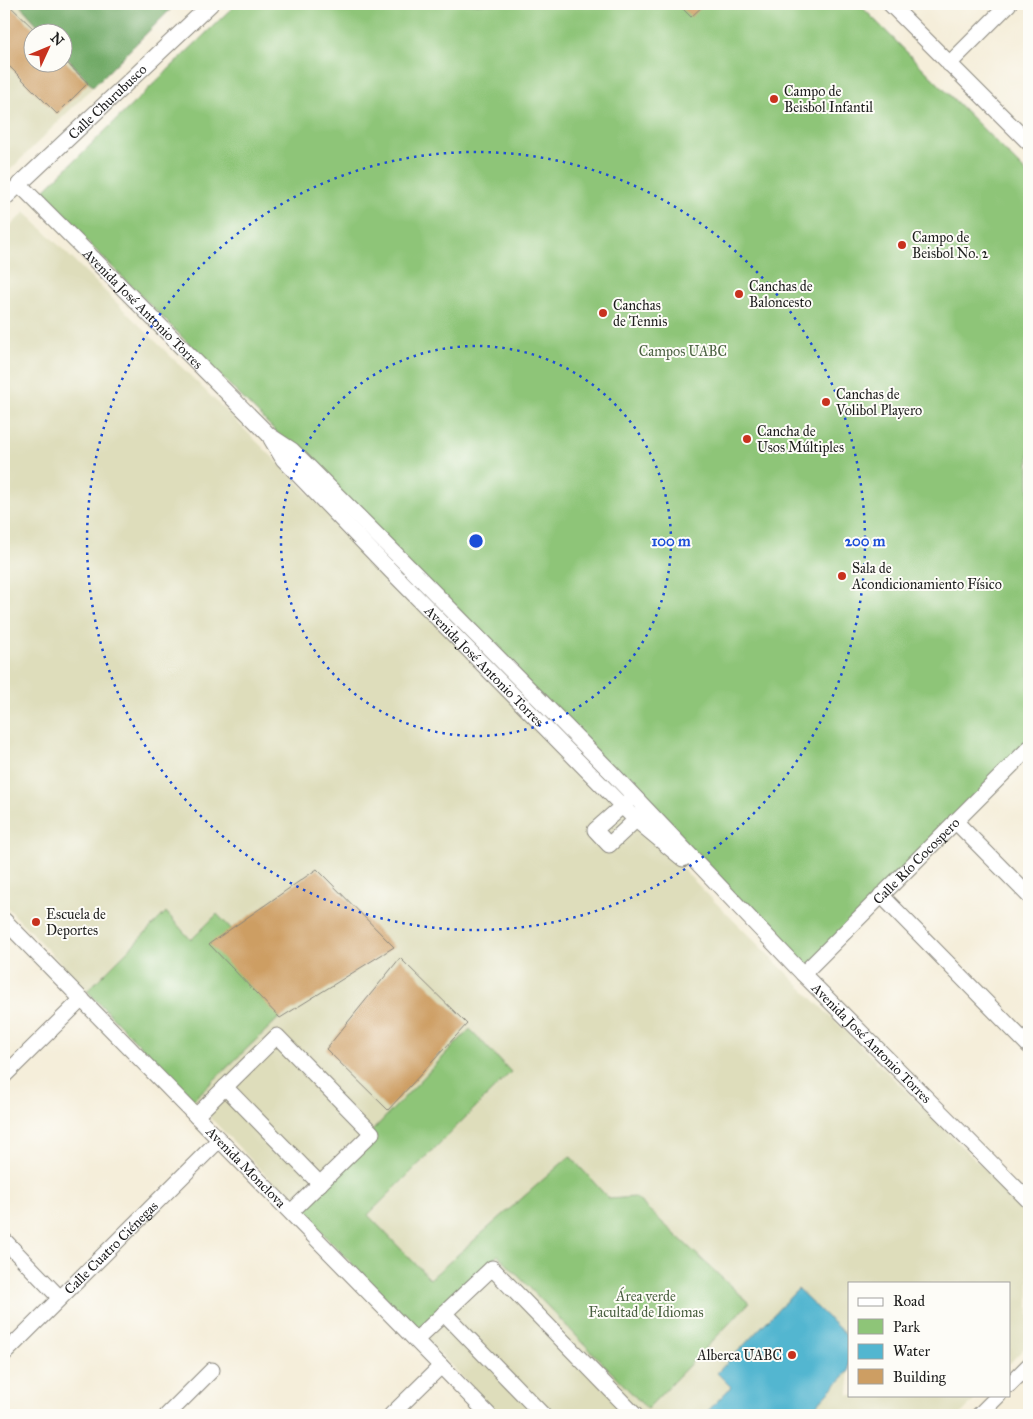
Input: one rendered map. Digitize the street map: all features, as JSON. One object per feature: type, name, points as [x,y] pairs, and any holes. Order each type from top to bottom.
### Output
[{"type":"street","name":"Calle Churubusco","points":[[4,199],[211,4]]},
{"type":"street","points":[[890,4],[1029,143]]},
{"type":"street","points":[[950,64],[1009,4]]},
{"type":"street","name":"Avenida José Antonio Torres","points":[[19,184],[269,435],[292,450],[496,678],[642,815],[717,882],[803,974],[1029,1200]]},
{"type":"street","name":"Avenida José Antonio Torres","points":[[396,565],[506,666],[628,801]]},
{"type":"street","points":[[496,678],[506,666]]},
{"type":"street","name":"Calle Río Cocospero","points":[[803,974],[1029,748]]},
{"type":"street","points":[[628,801],[595,830],[609,845],[642,815]]},
{"type":"street","points":[[955,821],[1029,896]]},
{"type":"street","points":[[881,895],[1029,1046]]},
{"type":"street","name":"Avenida Monclova","points":[[4,920],[489,1415]]},
{"type":"street","points":[[4,1076],[82,999]]},
{"type":"street","points":[[196,1116],[278,1036],[372,1133],[290,1212]]},
{"type":"street","points":[[225,1087],[320,1184]]},
{"type":"street","name":"Calle Cuatro Ciénegas","points":[[4,1354],[219,1140]]},
{"type":"street","points":[[4,1240],[60,1298]]},
{"type":"street","points":[[416,1340],[492,1268],[635,1415]]},
{"type":"street","points":[[444,1314],[543,1415]]},
{"type":"street","points":[[1010,1384],[1029,1364]]},
{"type":"street","points":[[391,1415],[441,1366]]},
{"type":"street","points":[[166,1415],[212,1370]]},
{"type":"street","points":[[979,1415],[998,1396]]},
{"type":"shaded area","points":[[4,4],[176,4],[4,176]]},
{"type":"shaded area","points":[[25,212],[448,631],[713,900],[1029,1213],[1029,1343],[1010,1363],[1010,1282],[848,1282],[848,1396],[978,1396],[960,1415],[499,1415],[193,1100],[299,999],[216,914],[191,941],[166,912],[87,991],[4,904],[4,232]]},
{"type":"green space","points":[[19,4],[176,4],[93,87],[72,63],[72,22],[35,22]]},
{"type":"green space","name":"Campos UABC","points":[[236,4],[859,4],[1029,175],[1029,743],[803,972],[442,599],[40,194]]},
{"type":"green space","points":[[166,912],[191,940],[217,914],[299,999],[193,1100],[87,991]]},
{"type":"green space","name":"Área verde Facultad de Idiomas","points":[[470,1029],[511,1072],[368,1215],[430,1279],[570,1156],[609,1199],[635,1197],[749,1303],[647,1409],[498,1255],[417,1331],[298,1208]]},
{"type":"water","name":"Alberca UABC","points":[[798,1289],[848,1337],[848,1372],[807,1415],[704,1415],[731,1387],[717,1373]]},
{"type":"building","points":[[4,4],[8,4],[27,22],[22,22],[22,72],[72,72],[72,68],[88,83],[57,114],[4,61]]},
{"type":"building","points":[[678,4],[705,4],[691,17]]},
{"type":"building","points":[[317,869],[394,947],[280,1018],[209,944]]},
{"type":"building","points":[[400,958],[467,1024],[388,1110],[326,1049]]},
{"type":"place","name":"Campo de Beisbol Infantil","points":[[774,99]]},
{"type":"place","name":"Campo de Beisbol No. 2","points":[[902,245]]},
{"type":"place","name":"Canchas de Baloncesto","points":[[739,294]]},
{"type":"place","name":"Canchas de Tennis","points":[[603,313]]},
{"type":"place","name":"Canchas de Volibol Playero","points":[[826,402]]},
{"type":"place","name":"Cancha de Usos Múltiples","points":[[747,439]]},
{"type":"place","name":"Sala de Acondicionamiento Físico","points":[[842,576]]},
{"type":"place","name":"Escuela de Deportes","points":[[36,922]]},
{"type":"place","name":"Alberca UABC","points":[[792,1355]]}]
